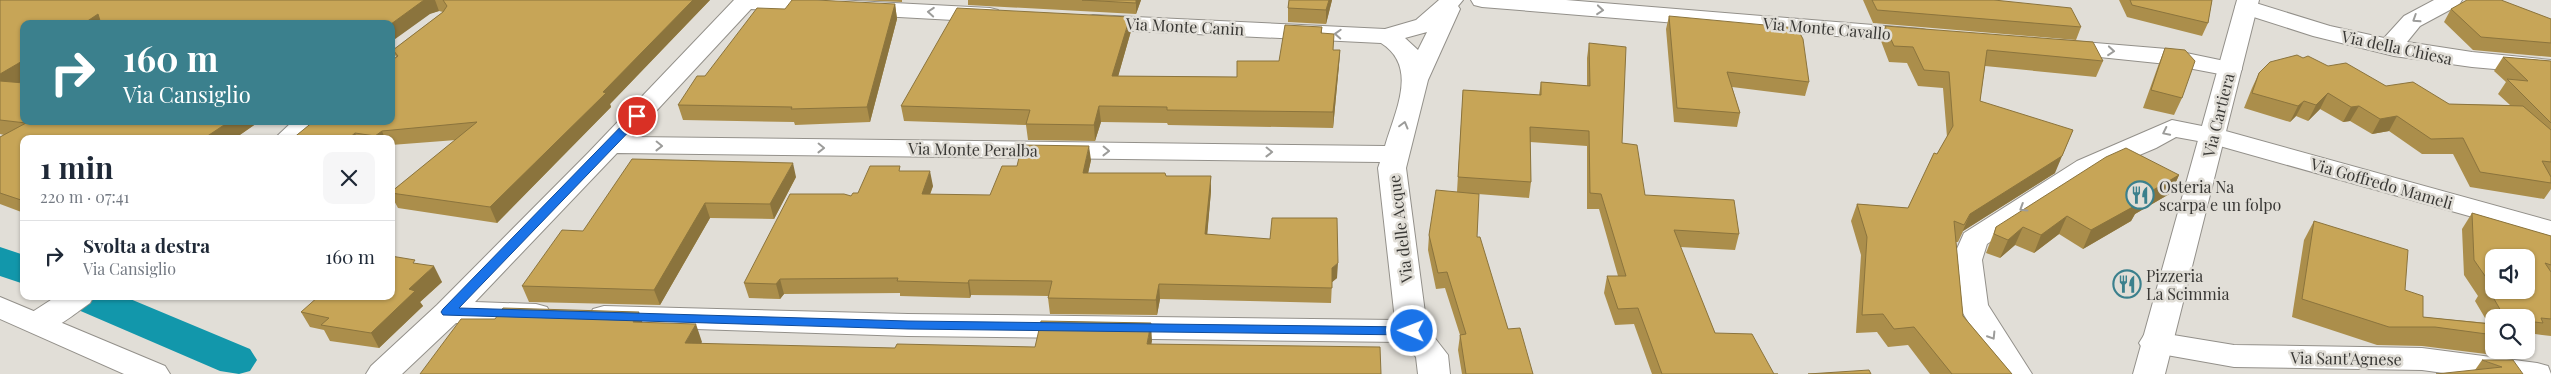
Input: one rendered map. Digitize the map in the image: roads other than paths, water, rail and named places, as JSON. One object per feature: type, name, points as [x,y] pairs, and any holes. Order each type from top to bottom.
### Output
[{"type":"street","name":"Via delle Acque","points":[[1386,36],[1424,25],[1452,0]]},
{"type":"street","name":"Via delle Acque","points":[[1412,331],[1392,168],[1416,80],[1452,0]]},
{"type":"street","name":"Via Monte Cavallo","points":[[1482,0],[1646,7],[1943,37]]},
{"type":"street","points":[[2394,49],[2395,38],[2412,20],[2451,0]]},
{"type":"street","points":[[382,374],[448,312],[610,145],[745,1],[1007,16]]},
{"type":"street","name":"Via della Chiesa","points":[[2247,4],[2280,19],[2394,49],[2449,58],[2551,67]]},
{"type":"street","name":"Via Cartiera","points":[[2149,374],[2155,343],[2213,136],[2247,4]]},
{"type":"street","name":"Via Monte Canin","points":[[1067,20],[1386,36]]},
{"type":"street","points":[[1386,36],[1399,44],[1409,55],[1416,80]]},
{"type":"street","points":[[2042,45],[2169,56],[2195,60],[2230,69]]},
{"type":"street","points":[[292,135],[304,125]]},
{"type":"street","name":"Via Goffredo Mameli","points":[[2016,374],[1973,304],[1967,260],[1974,239],[2087,167],[2147,142],[2172,128],[2213,136],[2551,230]]},
{"type":"street","name":"Via Monte Peralba","points":[[610,145],[1396,154]]},
{"type":"street","points":[[37,323],[73,300]]},
{"type":"street","points":[[0,307],[154,374]]},
{"type":"street","points":[[448,312],[908,325],[1412,331],[1432,355],[1434,374]]},
{"type":"street","name":"Via Sant'Agnese","points":[[2155,343],[2234,356],[2422,359],[2537,374]]},
{"type":"waterway","points":[[0,260],[20,269]]},
{"type":"waterway","points":[[93,300],[235,360]]},
{"type":"place","name":"Osteria Na scarpa e un folpo","points":[[2140,195]]},
{"type":"place","name":"Pizzeria La Scimmia","points":[[2127,284]]}]
